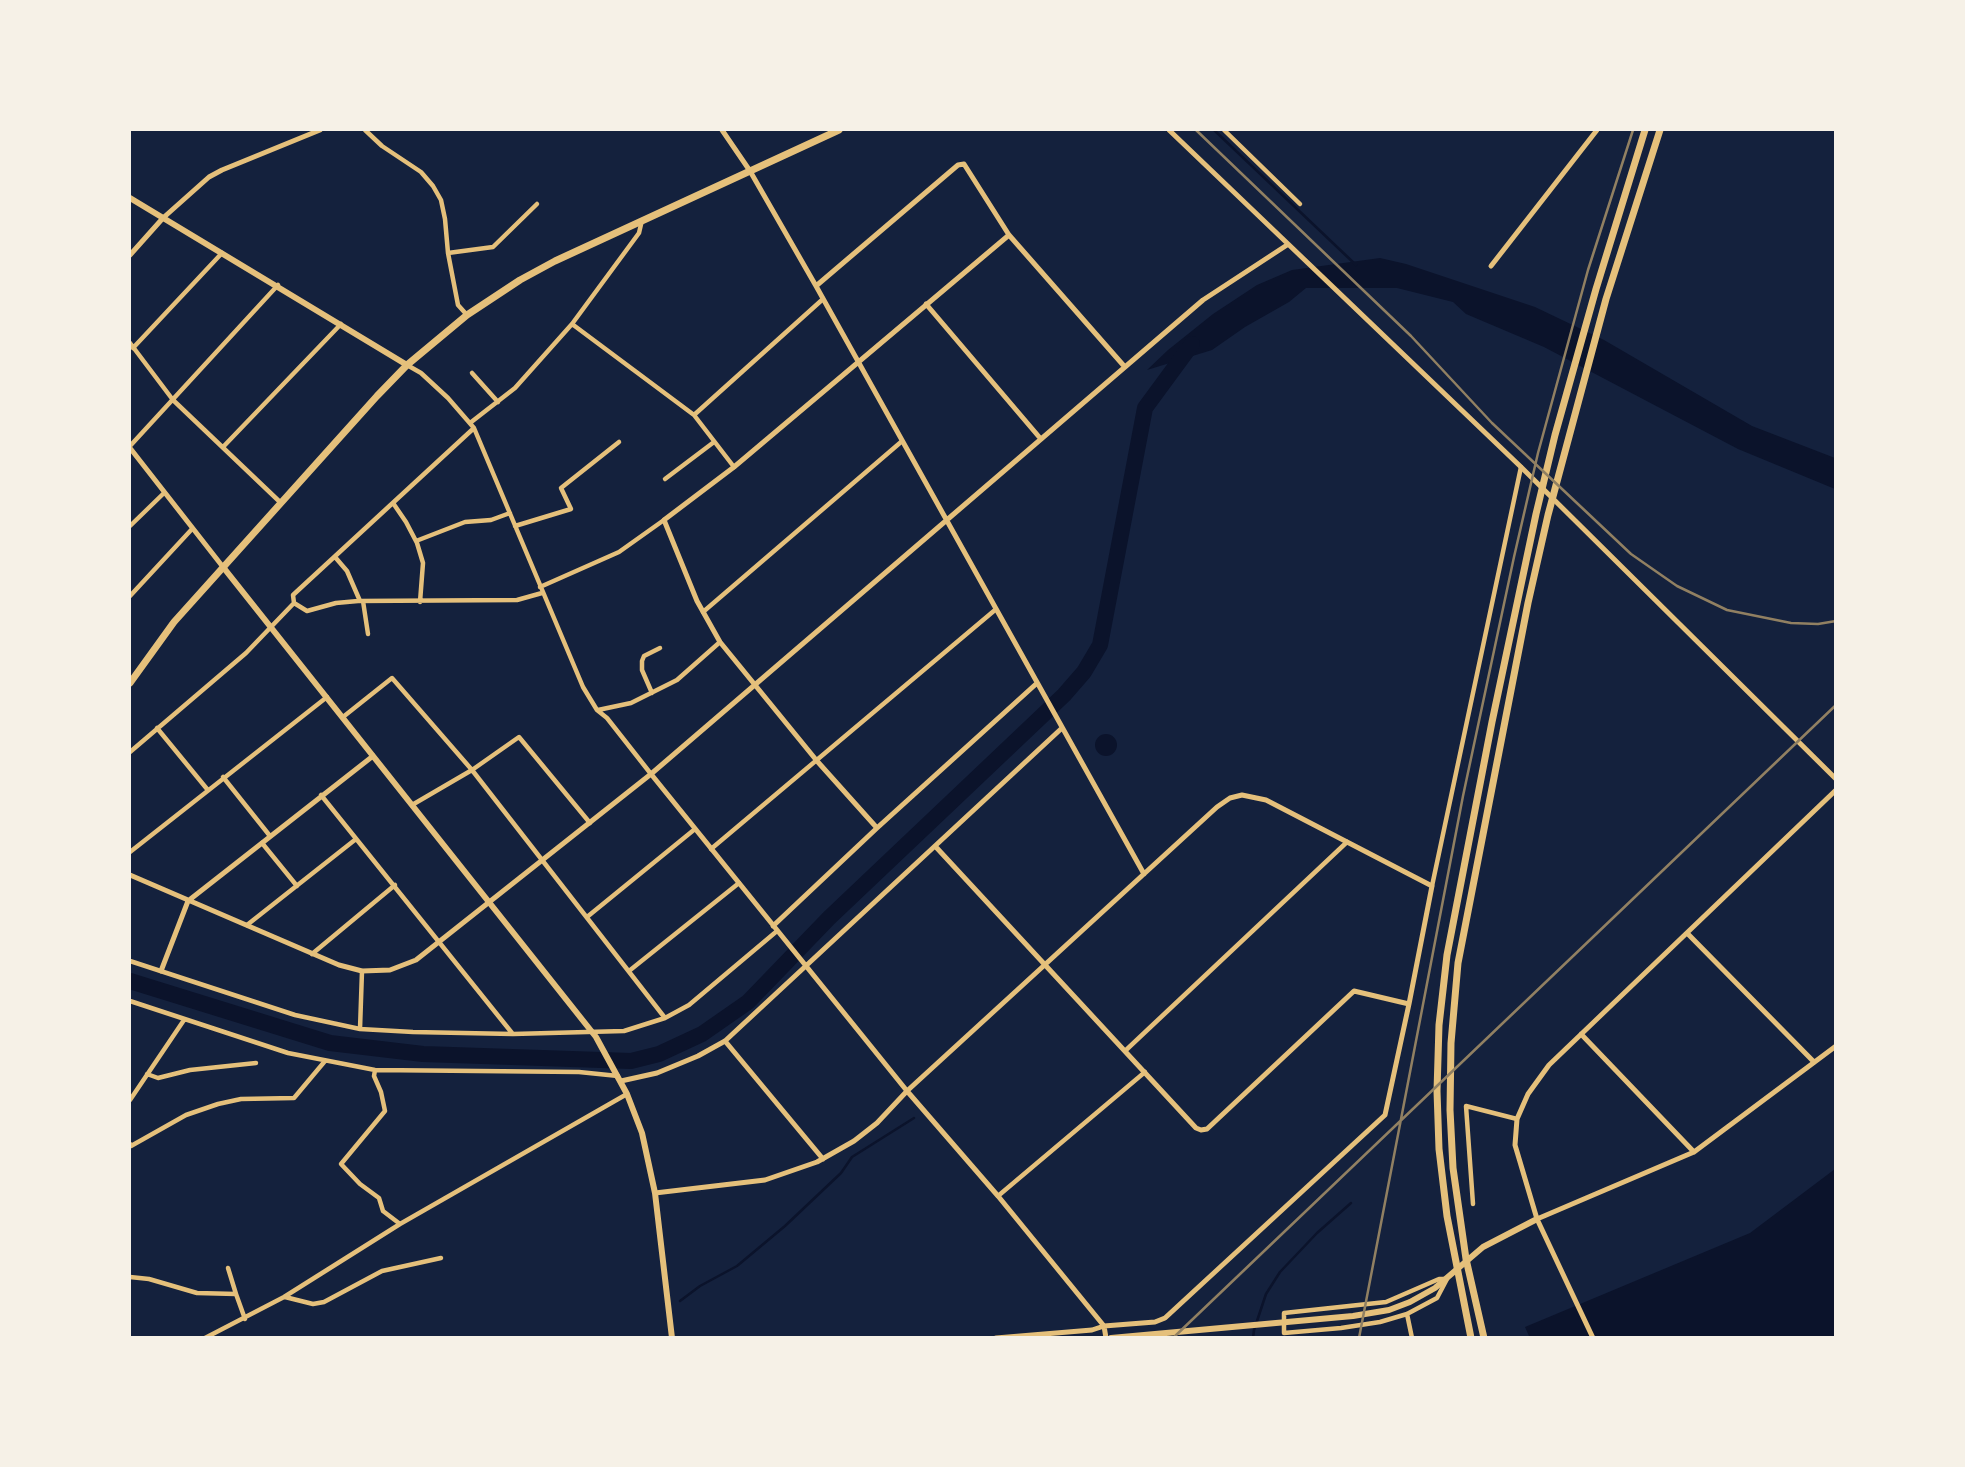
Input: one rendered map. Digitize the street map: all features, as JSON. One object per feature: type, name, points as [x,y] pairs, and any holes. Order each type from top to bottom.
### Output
[{"type":"highway","points":[[130,683],[174,622],[407,365],[467,315],[520,280],[643,219],[839,130]]},
{"type":"highway","points":[[1471,1338],[1449,1228],[1439,1149],[1439,1025],[1447,955],[1513,621],[1555,435],[1645,130]]},
{"type":"highway","points":[[1485,1338],[1466,1259],[1453,1168],[1451,1056],[1458,963],[1528,603],[1548,515],[1606,299],[1660,130]]},
{"type":"main road","points":[[130,198],[407,365]]},
{"type":"main road","points":[[223,567],[594,1034],[618,1077],[642,1133],[655,1193],[672,1338]]},
{"type":"main road","points":[[1111,1338],[1389,1310],[1415,1300],[1447,1279],[1483,1247],[1538,1219]]},
{"type":"street","points":[[130,255],[163,218],[209,177],[320,130]]},
{"type":"street","points":[[365,130],[382,146],[421,172],[441,200],[458,305],[467,315]]},
{"type":"street","points":[[722,130],[750,171],[816,286],[1143,874]]},
{"type":"street","points":[[1169,130],[1521,467],[1836,779]]},
{"type":"street","points":[[1224,130],[1300,204]]},
{"type":"street","points":[[1491,266],[1597,130]]},
{"type":"street","points":[[816,286],[958,165],[964,164],[1009,235],[1124,366]]},
{"type":"street","points":[[448,253],[493,247],[537,204]]},
{"type":"street","points":[[294,603],[293,595],[514,388],[572,324],[639,233],[643,219]]},
{"type":"street","points":[[294,603],[307,611],[336,603],[361,601],[517,600],[620,552],[734,467],[1009,235]]},
{"type":"street","points":[[130,875],[311,955],[362,971],[390,970],[416,960],[651,774],[1203,300],[1287,245]]},
{"type":"street","points":[[222,253],[131,345],[173,400],[281,503]]},
{"type":"street","points":[[223,567],[130,447],[278,285]]},
{"type":"street","points":[[694,415],[823,299]]},
{"type":"street","points":[[926,304],[1040,438]]},
{"type":"street","points":[[223,447],[341,324]]},
{"type":"street","points":[[572,324],[694,415],[734,467]]},
{"type":"street","points":[[407,365],[421,373],[456,405],[472,425],[583,687],[597,710],[607,718],[907,1091],[999,1196],[1104,1326],[1106,1338]]},
{"type":"street","points":[[472,373],[498,402]]},
{"type":"street","points":[[515,526],[571,509],[561,488],[619,442]]},
{"type":"street","points":[[665,479],[715,442]]},
{"type":"street","points":[[703,612],[901,442]]},
{"type":"street","points":[[996,1338],[1092,1330],[1104,1326],[1155,1322],[1165,1318],[1385,1115],[1521,467]]},
{"type":"street","points":[[130,526],[164,493]]},
{"type":"street","points":[[393,503],[407,522],[423,563],[420,602]]},
{"type":"street","points":[[416,541],[465,522],[491,520],[510,513]]},
{"type":"street","points":[[664,520],[703,612],[720,642],[817,761],[877,828]]},
{"type":"street","points":[[130,596],[192,528]]},
{"type":"street","points":[[335,557],[346,571],[361,601],[368,634]]},
{"type":"street","points":[[130,752],[224,673],[294,603]]},
{"type":"street","points":[[711,849],[995,610]]},
{"type":"street","points":[[597,710],[631,703],[677,680],[720,642]]},
{"type":"street","points":[[652,693],[642,670],[642,661],[644,656],[660,648]]},
{"type":"street","points":[[343,717],[392,678],[471,770],[665,1018]]},
{"type":"street","points":[[130,961],[295,1015],[360,1029],[513,1034],[594,1034],[624,1031],[665,1018],[689,1005],[714,986],[877,828],[1038,687]]},
{"type":"street","points":[[130,852],[327,697]]},
{"type":"street","points":[[157,728],[207,789]]},
{"type":"street","points":[[130,1001],[254,1043],[324,1061],[375,1070],[579,1072],[618,1077],[657,1073],[725,1041],[1062,728]]},
{"type":"street","points":[[412,805],[471,770],[519,737],[590,823]]},
{"type":"street","points":[[161,971],[188,901],[373,756]]},
{"type":"street","points":[[223,777],[270,836]]},
{"type":"street","points":[[1593,1338],[1548,1244],[1515,1144],[1517,1119],[1528,1094],[1549,1065],[1836,790]]},
{"type":"street","points":[[321,795],[513,1034]]},
{"type":"street","points":[[655,1193],[765,1180],[792,1172],[854,1141],[877,1123],[907,1091],[1143,874],[1230,798],[1242,795],[1266,800],[1432,886]]},
{"type":"street","points":[[587,917],[695,829]]},
{"type":"street","points":[[247,925],[356,839]]},
{"type":"street","points":[[1125,1051],[1347,842]]},
{"type":"street","points":[[262,843],[297,886]]},
{"type":"street","points":[[935,846],[1200,1130],[1207,1129],[1354,991],[1409,1003]]},
{"type":"street","points":[[629,971],[739,883]]},
{"type":"street","points":[[311,955],[395,885]]},
{"type":"street","points":[[1687,933],[1814,1062]]},
{"type":"street","points":[[360,1029],[362,971]]},
{"type":"street","points":[[130,1100],[184,1019]]},
{"type":"street","points":[[1581,1034],[1694,1152]]},
{"type":"street","points":[[725,1041],[823,1158]]},
{"type":"street","points":[[1538,1219],[1694,1152],[1836,1046]]},
{"type":"street","points":[[130,1144],[131,1146],[186,1115],[218,1104],[241,1099],[294,1098],[324,1061]]},
{"type":"street","points":[[148,1074],[158,1078],[190,1070],[256,1063]]},
{"type":"street","points":[[375,1070],[374,1076],[386,1111],[341,1164],[360,1184],[379,1198],[383,1211],[400,1224]]},
{"type":"street","points":[[999,1196],[1145,1072]]},
{"type":"street","points":[[205,1338],[284,1297],[400,1224],[626,1094]]},
{"type":"street","points":[[1473,1204],[1466,1106],[1517,1119]]},
{"type":"street","points":[[284,1297],[313,1304],[324,1302],[383,1271],[441,1258]]},
{"type":"street","points":[[228,1268],[245,1319]]},
{"type":"street","points":[[130,1278],[149,1279],[197,1293],[236,1294]]},
{"type":"street","points":[[1447,1279],[1437,1298],[1407,1314],[1380,1322],[1284,1333],[1284,1312],[1375,1304],[1431,1282],[1447,1279]]},
{"type":"street","points":[[1407,1314],[1412,1338]]},
{"type":"street","points":[[1339,1338],[1341,1328]]},
{"type":"water","points":[[1380,258],[1406,264],[1535,307],[1604,340],[1752,426],[1835,458],[1835,489],[1738,449],[1544,347],[1466,314],[1453,302],[1397,288],[1306,288],[1289,302],[1212,350],[1147,370],[1213,314],[1257,285],[1292,270]]},
{"type":"water","points":[[1106,734],[1114,737],[1117,745],[1114,753],[1106,756],[1098,753],[1095,745],[1098,737]]},
{"type":"water","points":[[1835,1169],[1835,1337],[1527,1338],[1529,1336],[1525,1327],[1750,1233]]},
{"type":"waterway","points":[[1214,130],[1356,265]]},
{"type":"waterway","points":[[130,981],[330,1043],[423,1054],[631,1061],[659,1054],[702,1034],[748,1002],[829,918],[1064,695],[1084,672],[1100,645],[1145,408],[1192,344]]},
{"type":"waterway","points":[[680,1301],[700,1286],[737,1266],[785,1226],[841,1173],[852,1157],[914,1118]]},
{"type":"waterway","points":[[1253,1338],[1266,1294],[1280,1272],[1317,1233],[1351,1203]]},
{"type":"railway","points":[[1196,130],[1411,336],[1492,423],[1631,554],[1677,586],[1727,610],[1791,623],[1818,624],[1836,621]]},
{"type":"railway","points":[[1359,1338],[1463,796],[1514,557],[1538,453],[1588,270],[1633,130]]},
{"type":"railway","points":[[1173,1338],[1836,705]]}]
